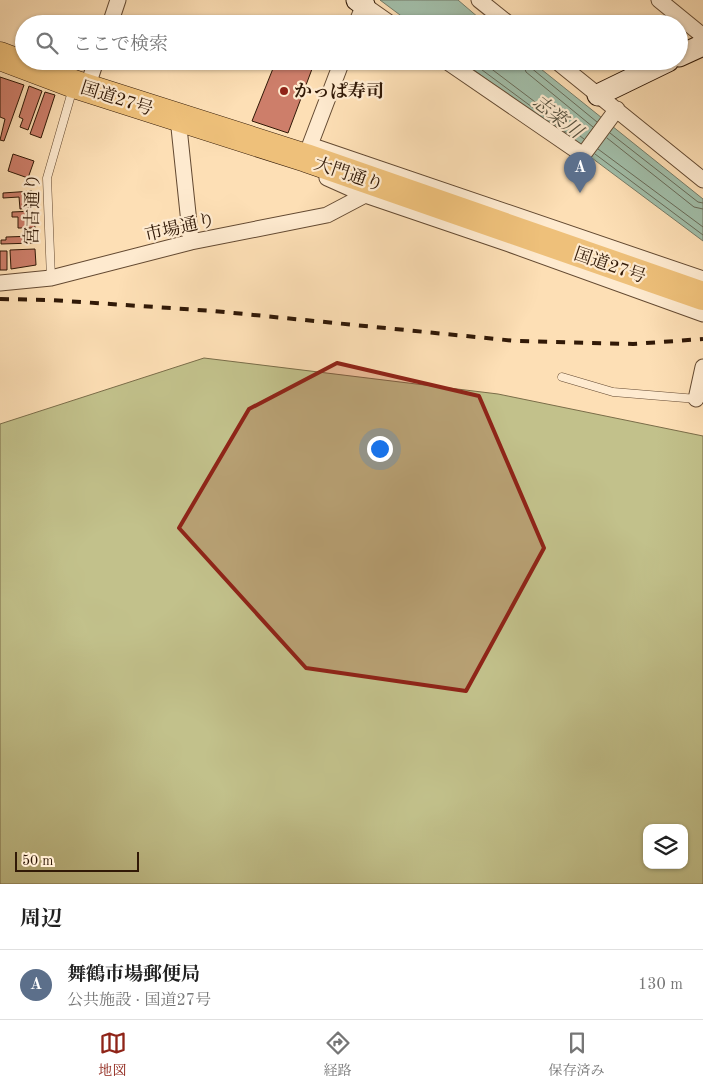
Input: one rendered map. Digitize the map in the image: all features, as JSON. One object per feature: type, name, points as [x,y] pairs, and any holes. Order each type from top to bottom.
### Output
[{"type":"highway","name":"国道27号","points":[[0,56],[15,62]]},
{"type":"highway","name":"国道27号","points":[[37,70],[178,118]]},
{"type":"highway","name":"大門通り","points":[[178,118],[308,152],[517,233]]},
{"type":"highway","name":"国道27号","points":[[517,233],[703,296]]},
{"type":"street","points":[[113,15],[118,0]]},
{"type":"street","points":[[479,0],[498,15]]},
{"type":"street","points":[[659,0],[677,15]]},
{"type":"street","points":[[359,10],[371,15]]},
{"type":"street","points":[[688,24],[703,36]]},
{"type":"street","points":[[688,52],[703,44]]},
{"type":"street","name":"宮古通り","points":[[80,86],[90,70]]},
{"type":"street","points":[[339,70],[308,152],[316,173],[365,195],[509,244],[703,314]]},
{"type":"street","points":[[459,70],[583,155],[617,109]]},
{"type":"street","points":[[567,70],[703,180]]},
{"type":"street","points":[[598,95],[649,70]]},
{"type":"street","points":[[178,118],[191,242]]},
{"type":"street","points":[[308,152],[703,279]]},
{"type":"street","name":"市場通り","points":[[0,283],[51,278],[191,242],[327,215],[365,195]]},
{"type":"street","points":[[699,400],[703,368]]},
{"type":"lane","name":"宮古通り","points":[[51,278],[47,178],[80,86]]},
{"type":"lane","points":[[562,377],[613,392],[699,400]]},
{"type":"highlighted area","points":[[337,363],[479,396],[544,548],[466,691],[306,668],[179,528],[249,409]]},
{"type":"shaded area","points":[[204,358],[498,394],[703,436],[703,884],[0,884],[0,424]]},
{"type":"water","points":[[380,0],[458,0],[476,15],[400,15]]},
{"type":"water","name":"志楽川","points":[[474,70],[542,70],[703,199],[703,241]]},
{"type":"building","name":"かっぱ寿司","points":[[272,70],[312,70],[288,133],[252,121]]},
{"type":"building","points":[[0,77],[24,85],[4,141],[0,140],[5,119],[0,117]]},
{"type":"building","points":[[29,86],[42,91],[28,130],[20,127],[23,119],[19,117]]},
{"type":"building","points":[[45,92],[55,95],[41,138],[30,134]]},
{"type":"building","points":[[13,154],[34,161],[28,178],[8,171]]},
{"type":"building","points":[[32,191],[34,207],[20,209],[19,197],[3,198],[3,193]]},
{"type":"building","points":[[34,211],[35,228],[18,228],[18,217],[12,217],[12,212]]},
{"type":"building","points":[[35,236],[35,243],[1,244],[1,240],[6,240],[6,237]]},
{"type":"building","points":[[35,249],[36,265],[11,269],[10,250]]},
{"type":"building","points":[[0,251],[7,251],[7,270],[0,270]]},
{"type":"railway","points":[[0,299],[51,300],[214,311],[516,341],[633,344],[703,339]]},
{"type":"place","name":"かっぱ寿司","points":[[284,91]]},
{"type":"place","name":"舞鶴市場郵便局","points":[[580,193]]}]
